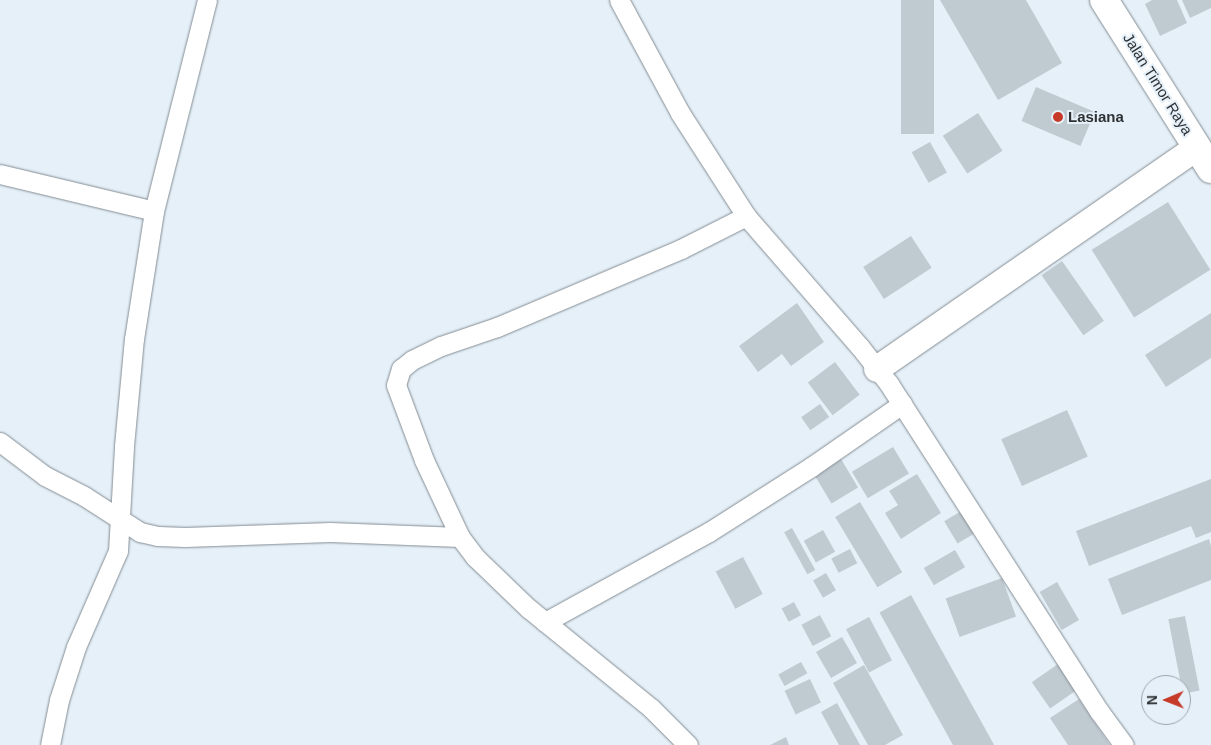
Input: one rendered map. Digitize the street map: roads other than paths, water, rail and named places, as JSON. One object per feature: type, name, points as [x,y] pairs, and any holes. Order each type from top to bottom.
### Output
[{"type":"highway","name":"Jalan Timor Raya","points":[[1104,0],[1204,158]]},
{"type":"street","points":[[50,745],[59,700],[76,647],[118,552],[124,446],[134,339],[154,210],[207,0]]},
{"type":"street","points":[[620,0],[680,113],[746,216],[878,369],[1099,711],[1124,745]]},
{"type":"street","points":[[878,369],[1204,158]]},
{"type":"street","points":[[0,174],[154,210]]},
{"type":"street","points":[[688,745],[651,708],[546,622],[475,557],[460,537],[424,460],[400,402],[396,385],[401,369],[412,360],[441,346],[497,328],[680,249],[746,216]]},
{"type":"street","points":[[546,622],[716,527],[811,467],[902,404]]},
{"type":"street","points":[[0,442],[45,476],[84,496],[140,532],[158,536],[185,537],[330,532],[460,537]]},
{"type":"place","name":"Lasiana","points":[[1058,117]]}]
